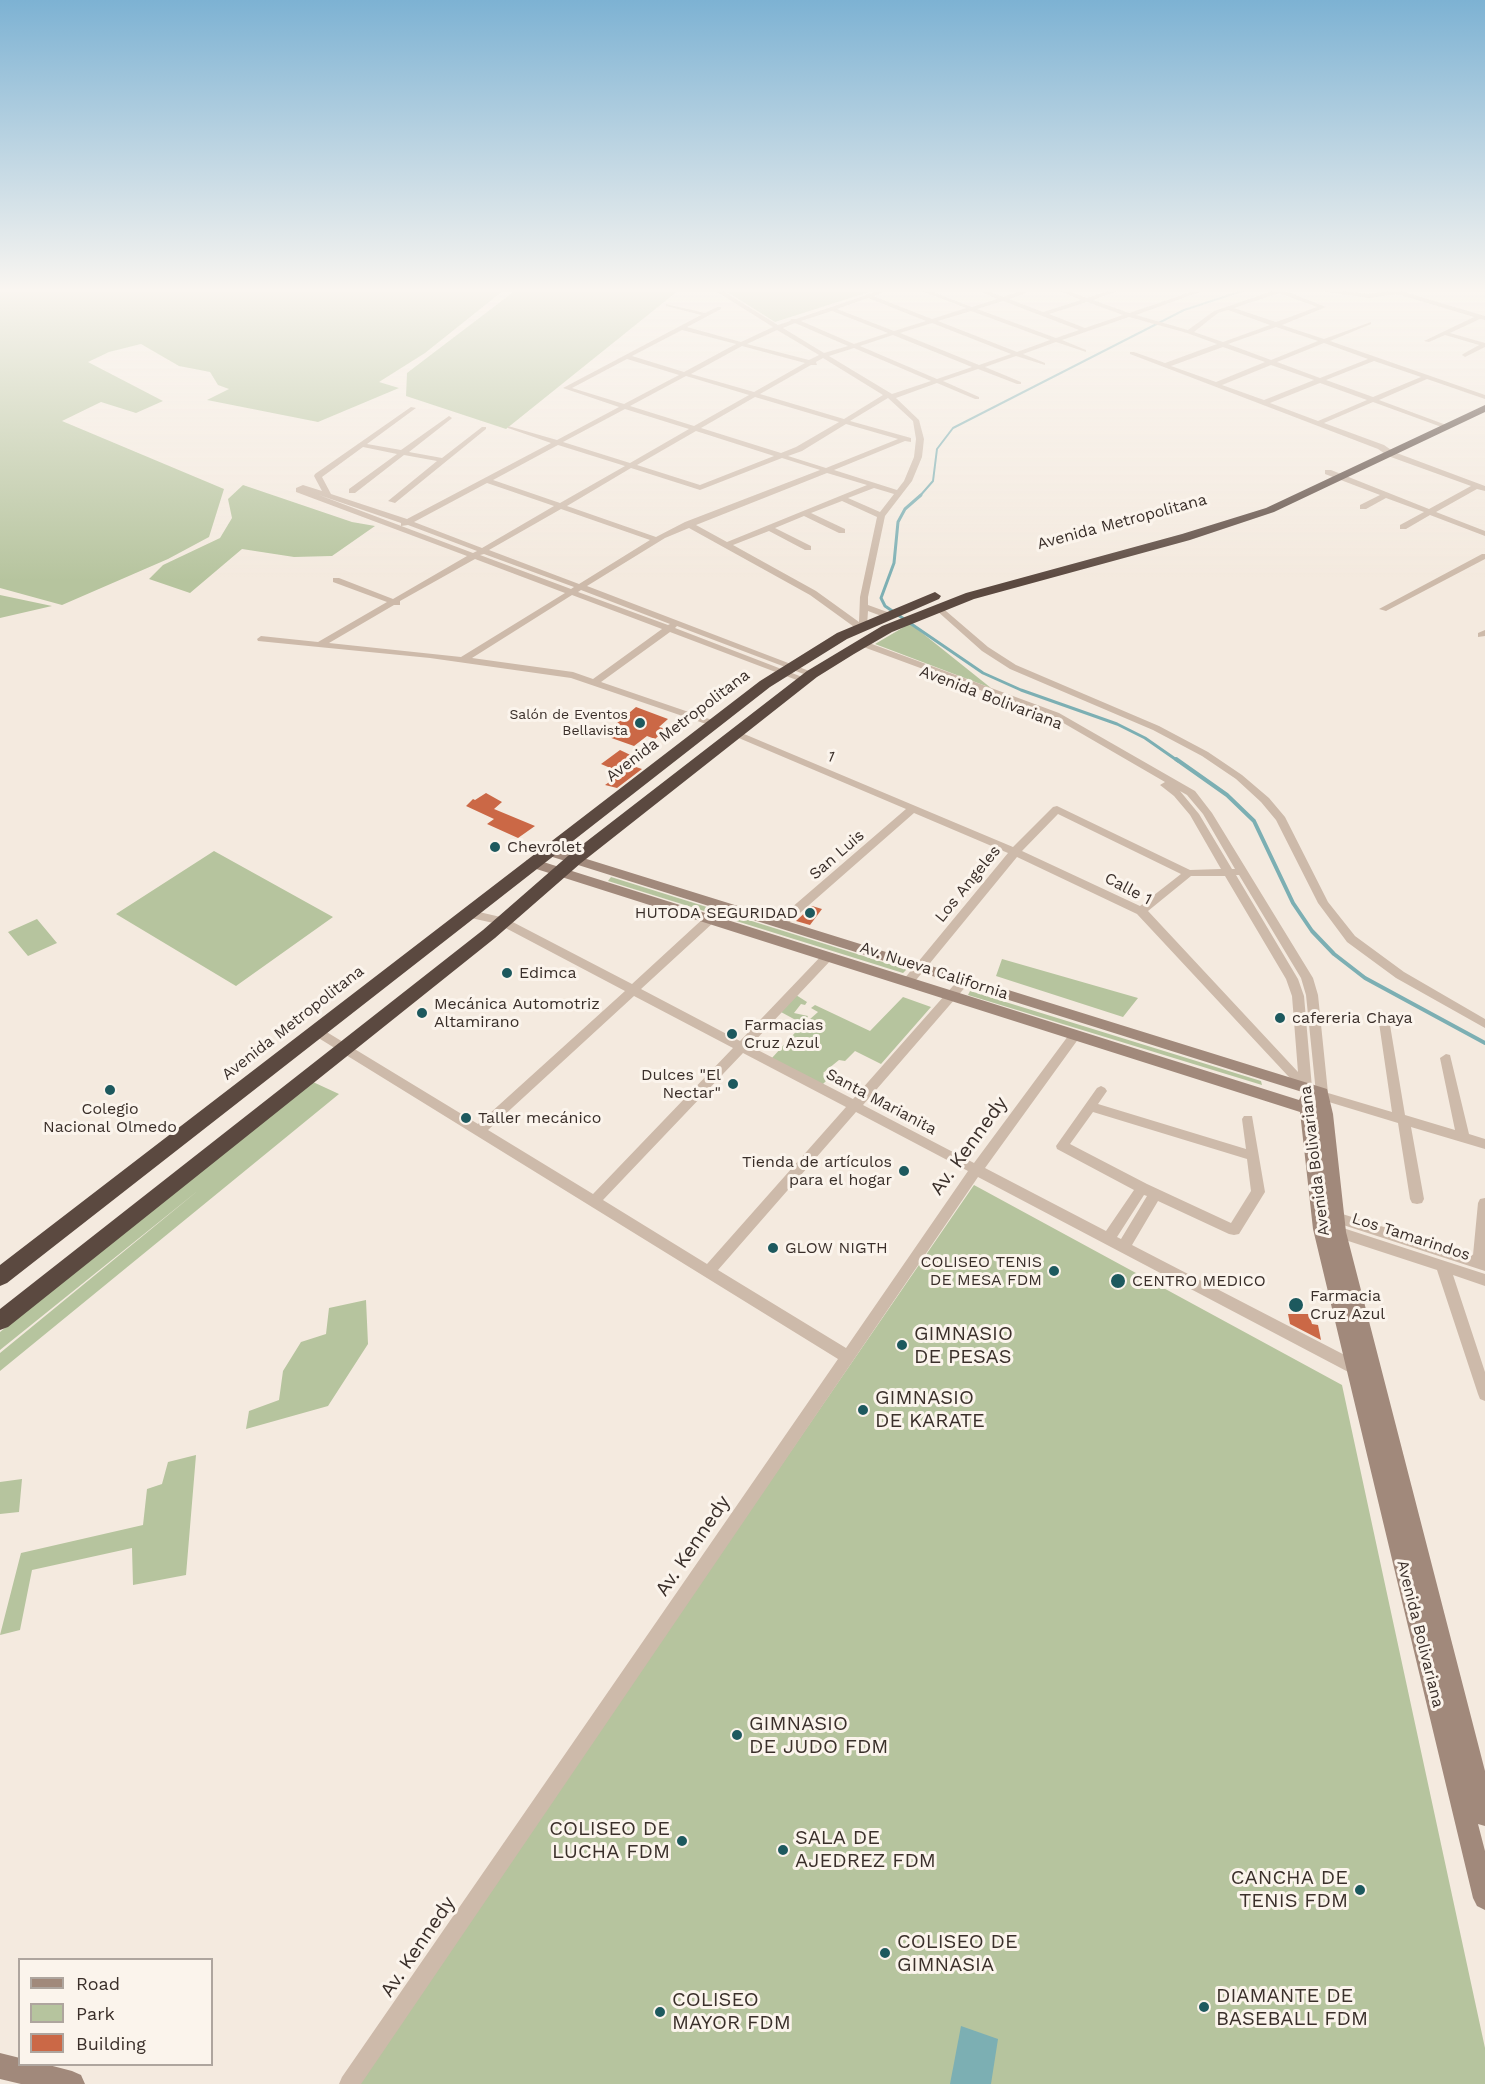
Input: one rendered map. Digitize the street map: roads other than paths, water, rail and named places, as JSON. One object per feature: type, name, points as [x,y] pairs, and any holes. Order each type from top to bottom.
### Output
[{"type":"highway","name":"Avenida Metropolitana","points":[[1069,556],[1219,517],[1386,450],[1433,422],[1485,397]]},
{"type":"highway","points":[[893,617],[922,614],[1052,572],[1237,523],[1342,478],[1386,450],[1446,427],[1485,408]]},
{"type":"highway","points":[[1139,539],[1150,547]]},
{"type":"highway","name":"Avenida Metropolitana","points":[[0,1277],[466,913],[712,723],[788,668],[860,636],[909,606],[1024,568]]},
{"type":"highway","points":[[0,1321],[344,1048],[575,860],[860,636]]},
{"type":"street","points":[[567,387],[899,493]]},
{"type":"street","points":[[662,387],[403,524],[299,490],[303,487],[327,494],[403,524],[809,677]]},
{"type":"street","points":[[732,387],[905,439],[919,446]]},
{"type":"street","points":[[332,645],[482,553],[772,387]]},
{"type":"street","points":[[860,636],[863,606],[880,516],[913,472],[919,446],[916,420],[890,396],[875,387]]},
{"type":"street","points":[[510,427],[700,488],[783,456],[890,396],[917,387]]},
{"type":"street","points":[[951,387],[976,398]]},
{"type":"street","points":[[1226,387],[1481,488]]},
{"type":"street","points":[[1266,402],[1303,387]]},
{"type":"street","points":[[1341,387],[1446,427]]},
{"type":"street","points":[[1319,423],[1401,387]]},
{"type":"street","points":[[1456,387],[1485,397]]},
{"type":"street","points":[[327,494],[318,476],[413,408]]},
{"type":"street","points":[[352,490],[449,418]]},
{"type":"street","points":[[392,501],[484,428]]},
{"type":"street","points":[[464,659],[655,539],[905,439]]},
{"type":"street","points":[[362,445],[442,460]]},
{"type":"street","points":[[1328,472],[1485,534]]},
{"type":"street","points":[[486,480],[655,539]]},
{"type":"street","points":[[727,545],[874,485]]},
{"type":"street","points":[[1403,526],[1481,488]]},
{"type":"street","points":[[1363,507],[1386,495]]},
{"type":"street","points":[[842,498],[880,516]]},
{"type":"street","points":[[806,513],[842,531]]},
{"type":"street","points":[[688,525],[813,593],[860,636]]},
{"type":"street","points":[[769,528],[808,548]]},
{"type":"street","points":[[1383,609],[1485,556]]},
{"type":"street","points":[[336,580],[397,604]]},
{"type":"street","points":[[320,644],[397,604]]},
{"type":"street","points":[[863,606],[893,617]]},
{"type":"street","points":[[939,608],[986,649],[1013,667],[1156,728],[1205,754],[1239,777],[1265,800],[1281,819],[1323,903],[1336,923],[1351,939],[1400,975],[1485,1024]]},
{"type":"street","points":[[596,681],[674,625]]},
{"type":"street","name":"Avenida Bolivariana","points":[[860,636],[1056,715],[1180,786],[1199,802],[1310,986],[1328,1223],[1354,1368],[1485,1898]]},
{"type":"street","name":"Avenida Bolivariana","points":[[860,636],[1047,717],[1167,786],[1186,803],[1296,987],[1317,1100]]},
{"type":"street","points":[[261,639],[464,659],[556,672],[596,681],[712,723]]},
{"type":"street","name":"1","points":[[737,734],[912,808]]},
{"type":"street","name":"Calle 1","points":[[912,808],[1015,852],[1141,911],[1317,1100]]},
{"type":"street","name":"San Luis","points":[[780,924],[912,808]]},
{"type":"street","name":"Los Angeles","points":[[909,982],[1015,852],[1057,809],[1188,873]]},
{"type":"street","name":"Av. Nueva California","points":[[548,851],[964,981],[1317,1100]]},
{"type":"street","name":"Av. Nueva California","points":[[532,863],[1075,1035],[1317,1100]]},
{"type":"street","points":[[1141,911],[1188,873],[1243,872]]},
{"type":"street","name":"Santa Marianita","points":[[466,913],[501,921],[1374,1378]]},
{"type":"street","points":[[479,1131],[710,919]]},
{"type":"street","points":[[594,1201],[828,956]]},
{"type":"street","points":[[709,1271],[964,981]]},
{"type":"street","points":[[1384,1016],[1417,1199]]},
{"type":"street","points":[[316,1031],[848,1357]]},
{"type":"street","name":"Av. Kennedy","points":[[349,2084],[976,1170],[1075,1035]]},
{"type":"street","points":[[1446,1058],[1463,1138]]},
{"type":"street","points":[[1101,1091],[1062,1146],[1142,1188],[1234,1230],[1258,1192],[1248,1119]]},
{"type":"street","points":[[1317,1100],[1401,1119],[1485,1144]]},
{"type":"street","points":[[1090,1106],[1253,1156]]},
{"type":"street","points":[[1108,1239],[1142,1188]]},
{"type":"street","points":[[1123,1247],[1155,1194]]},
{"type":"street","points":[[1482,1264],[1485,1203]]},
{"type":"street","name":"Avenida Bolivariana","points":[[1328,1223],[1374,1378],[1485,1814]]},
{"type":"street","name":"Los Tamarindos","points":[[1328,1223],[1482,1264]]},
{"type":"street","name":"Los Tamarindos","points":[[1328,1223],[1485,1280]]},
{"type":"street","points":[[1443,1266],[1485,1394]]},
{"type":"street","points":[[1464,1812],[1485,1814]]},
{"type":"street","points":[[0,2066],[72,2084]]},
{"type":"water","points":[[961,2026],[998,2039],[991,2084],[950,2084]]},
{"type":"waterway","points":[[920,496],[933,481],[937,449],[953,428],[1033,387]]},
{"type":"waterway","points":[[920,496],[905,509],[898,522],[894,563],[881,598],[885,606],[983,673],[1021,690],[1117,724],[1145,738],[1178,761]]},
{"type":"waterway","points":[[1176,759],[1227,795],[1254,821],[1293,903],[1312,931],[1334,954],[1365,978],[1485,1043]]},
{"type":"place","name":"Salón de Eventos Bellavista","points":[[640,723]]},
{"type":"place","name":"Chevrolet","points":[[495,847]]},
{"type":"place","name":"HUTODA SEGURIDAD","points":[[810,913]]},
{"type":"place","name":"Edimca","points":[[507,973]]},
{"type":"place","name":"Mecánica Automotriz Altamirano","points":[[422,1013]]},
{"type":"place","name":"cafereria Chaya","points":[[1280,1018]]},
{"type":"place","name":"Farmacias Cruz Azul","points":[[732,1034]]},
{"type":"place","name":"Dulces \"El Nectar\"","points":[[733,1084]]},
{"type":"place","name":"Colegio Nacional Olmedo","points":[[110,1090]]},
{"type":"place","name":"Taller mecánico","points":[[466,1118]]},
{"type":"place","name":"Tienda de artículos para el hogar","points":[[904,1171]]},
{"type":"place","name":"GLOW NIGTH","points":[[773,1248]]},
{"type":"place","name":"COLISEO TENIS DE MESA FDM","points":[[1054,1271]]},
{"type":"place","name":"CENTRO MEDICO","points":[[1118,1281]]},
{"type":"place","name":"Farmacia Cruz Azul","points":[[1296,1305]]},
{"type":"place","name":"GIMNASIO DE PESAS","points":[[902,1345]]},
{"type":"place","name":"GIMNASIO DE KARATE","points":[[863,1410]]},
{"type":"place","name":"GIMNASIO DE JUDO FDM","points":[[737,1735]]},
{"type":"place","name":"COLISEO DE LUCHA FDM","points":[[682,1841]]},
{"type":"place","name":"SALA DE AJEDREZ FDM","points":[[783,1850]]},
{"type":"place","name":"CANCHA DE TENIS FDM","points":[[1360,1890]]},
{"type":"place","name":"COLISEO DE GIMNASIA","points":[[885,1953]]},
{"type":"place","name":"DIAMANTE DE BASEBALL FDM","points":[[1204,2007]]},
{"type":"place","name":"COLISEO MAYOR FDM","points":[[660,2012]]}]
